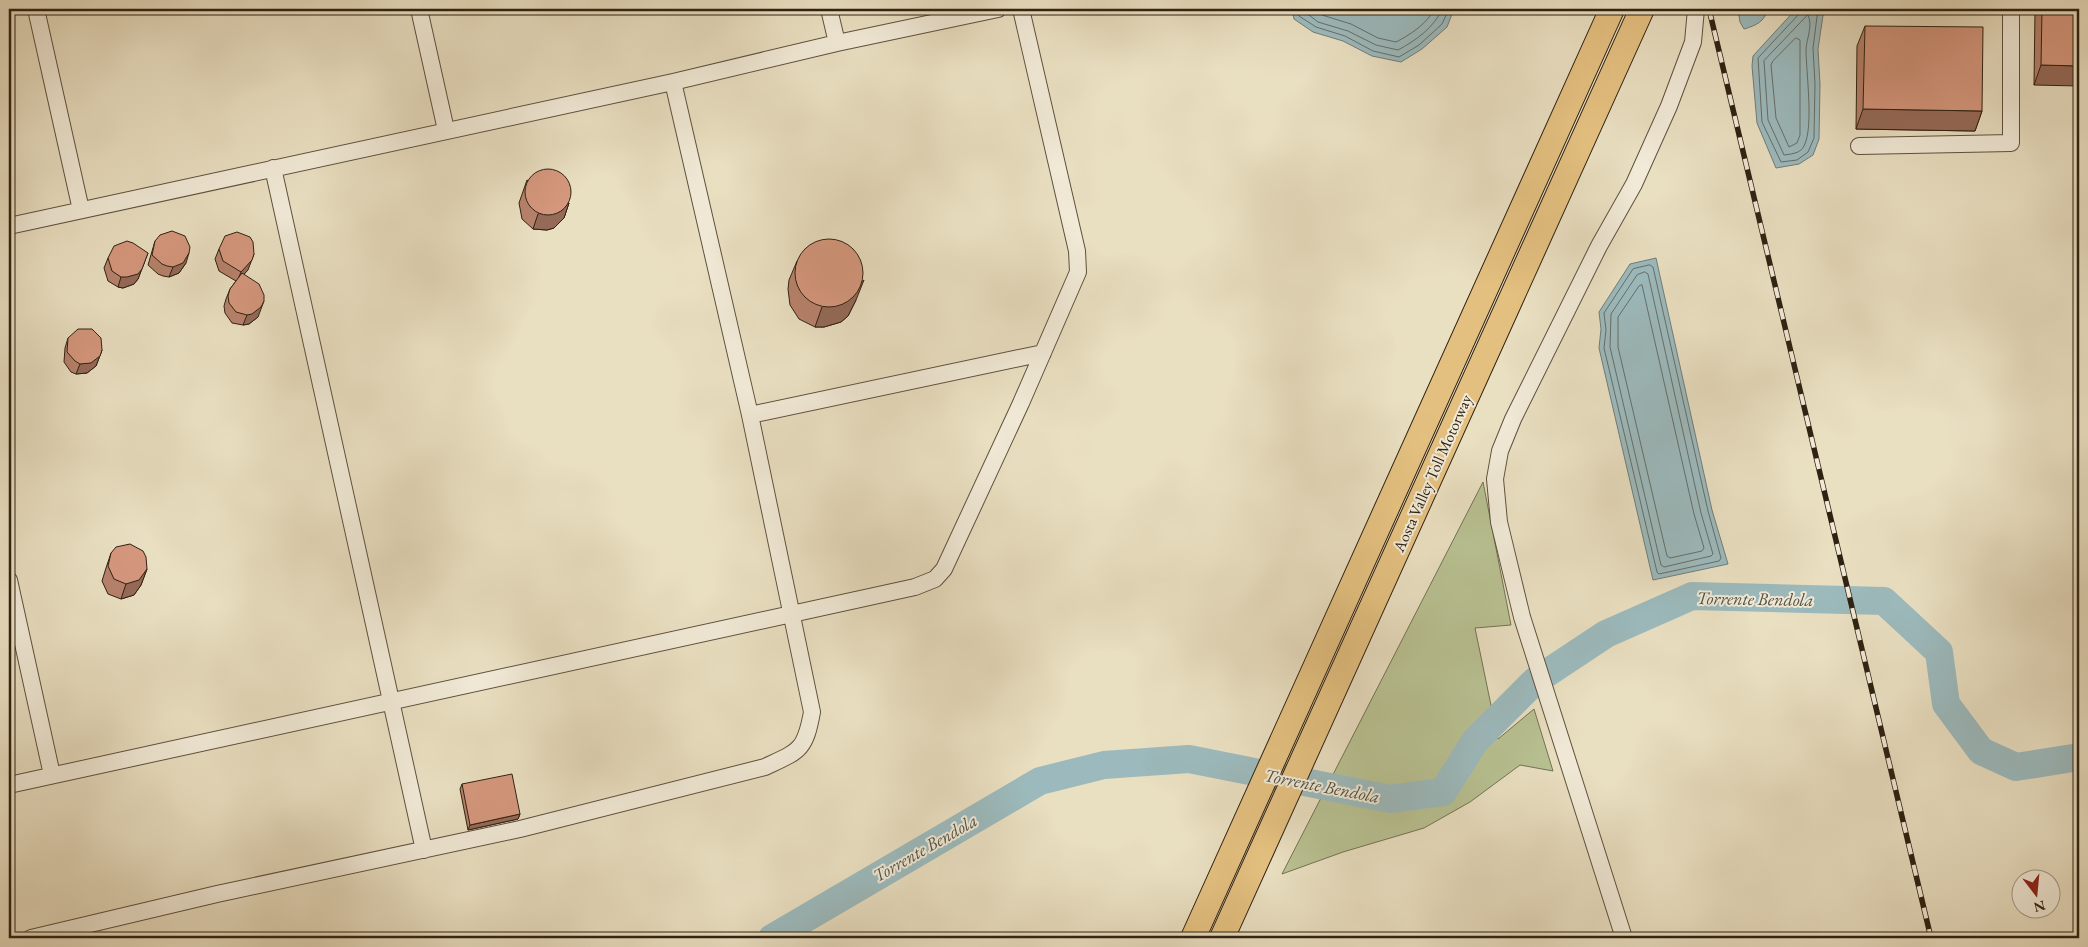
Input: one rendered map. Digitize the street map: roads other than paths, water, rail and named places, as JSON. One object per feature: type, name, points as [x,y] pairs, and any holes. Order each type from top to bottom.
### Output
[{"type":"highway","name":"Aosta Valley Toll Motorway","points":[[1193,938],[1612,9]]},
{"type":"highway","name":"Aosta Valley Toll Motorway","points":[[1222,938],[1642,9]]},
{"type":"street","points":[[36,9],[81,210]]},
{"type":"street","points":[[419,9],[446,130]]},
{"type":"street","points":[[829,9],[837,43]]},
{"type":"street","points":[[9,226],[673,82],[837,43],[998,9]]},
{"type":"street","points":[[9,785],[915,587],[935,580],[944,569],[1078,272],[1077,251],[1022,9]]},
{"type":"street","points":[[1624,938],[1522,617],[1499,522],[1495,480],[1500,451],[1513,419],[1595,255],[1634,184],[1669,106],[1693,42],[1696,9]]},
{"type":"street","points":[[1859,146],[2011,143],[2011,9]]},
{"type":"street","points":[[31,938],[217,894],[520,829],[765,767],[795,753],[808,736],[812,712],[793,614],[750,415],[673,82]]},
{"type":"street","points":[[273,168],[393,701],[424,850]]},
{"type":"street","points":[[750,415],[1043,353]]},
{"type":"street","points":[[9,580],[52,775]]},
{"type":"water","points":[[1292,9],[1454,9],[1447,27],[1422,49],[1401,62],[1372,56],[1343,41],[1313,32],[1294,19]]},
{"type":"water","points":[[1738,9],[1768,9],[1759,22],[1744,29],[1740,22]]},
{"type":"water","points":[[1796,9],[1824,9],[1818,49],[1820,84],[1819,139],[1813,155],[1799,164],[1776,168],[1757,123],[1752,66],[1753,56]]},
{"type":"water","points":[[1656,258],[1712,510],[1728,564],[1653,580],[1599,348],[1601,329],[1599,312],[1630,264]]},
{"type":"waterway","name":"Torrente Bendola","points":[[772,938],[1040,781],[1104,765],[1189,759],[1390,799],[1443,792],[1475,741],[1535,681],[1606,634],[1692,596],[1884,601],[1939,652],[1946,704],[1981,751],[2016,767],[2079,757]]},
{"type":"railway","points":[[1709,9],[1931,938]]}]
